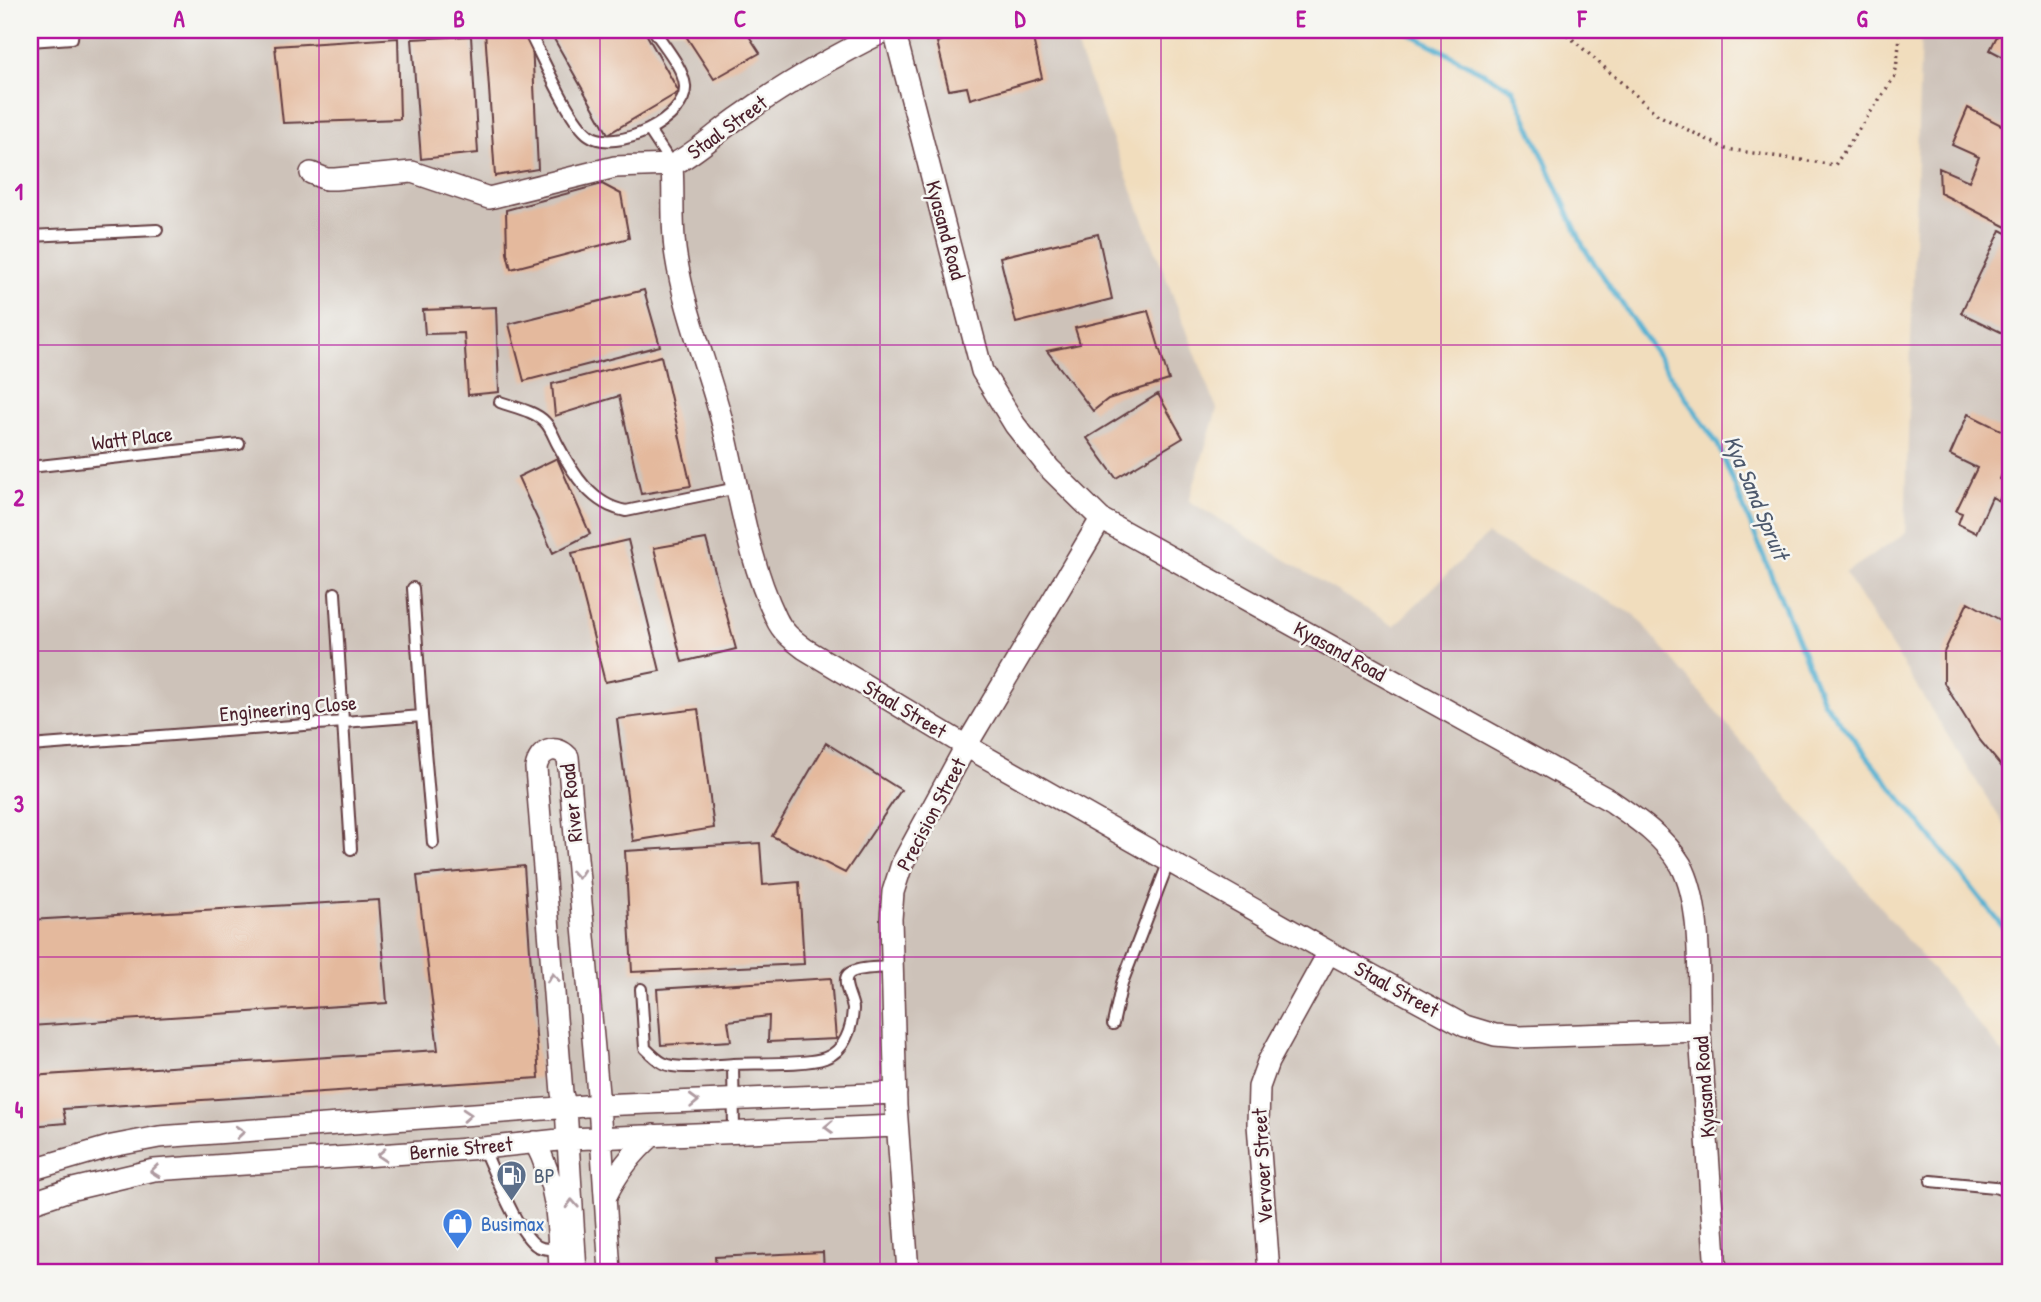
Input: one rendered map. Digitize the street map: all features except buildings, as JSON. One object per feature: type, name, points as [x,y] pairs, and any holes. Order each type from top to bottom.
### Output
[{"type":"street","name":"Staal Street","points":[[887,30],[833,56],[780,89],[740,116],[689,157],[673,165],[676,255],[724,428],[753,555],[769,603],[785,633],[805,649],[966,746],[1465,1026],[1495,1035],[1550,1037],[1700,1031]]},
{"type":"street","name":"Kyasand Road","points":[[894,30],[982,371],[1015,425],[1049,468],[1101,519],[1611,801],[1644,824],[1665,843],[1681,866],[1691,890],[1697,942],[1700,1031],[1716,1272]]},
{"type":"street","points":[[312,173],[326,179],[335,179],[412,172],[489,198],[615,167],[673,165]]},
{"type":"street","name":"Precision Street","points":[[908,1272],[897,1126],[891,919],[893,892],[902,864],[966,746],[1101,519]]},
{"type":"street","name":"River Road","points":[[576,1272],[566,1108],[562,1093],[536,768],[541,755],[552,750],[559,750],[568,757],[599,1105],[610,1272]]},
{"type":"street","name":"Vervoer Street","points":[[1269,1272],[1259,1136],[1259,1087],[1268,1062],[1329,952]]},
{"type":"street","name":"Bernie Street","points":[[30,1170],[112,1146],[159,1137],[599,1105],[896,1093]]},
{"type":"street","name":"Bernie Street","points":[[30,1203],[69,1190],[154,1170],[483,1148],[568,1139],[897,1126]]},
{"type":"street","points":[[604,1199],[617,1174],[637,1149],[653,1135]]},
{"type":"street","points":[[535,1142],[547,1164],[552,1181],[560,1272]]},
{"type":"lane","points":[[35,30],[43,40]]},
{"type":"lane","points":[[30,41],[72,38],[73,30]]},
{"type":"lane","points":[[528,30],[576,122],[589,135],[602,142],[614,142],[649,130],[674,111],[682,98],[685,88],[682,76],[654,30]]},
{"type":"lane","points":[[649,130],[673,165]]},
{"type":"lane","points":[[30,236],[157,230]]},
{"type":"lane","points":[[500,402],[538,417],[546,423],[582,484],[604,504],[616,510],[626,511],[737,488]]},
{"type":"lane","name":"Watt Place","points":[[30,467],[239,444]]},
{"type":"lane","points":[[2011,564],[2011,582]]},
{"type":"lane","points":[[413,588],[433,843]]},
{"type":"lane","points":[[335,593],[351,849]]},
{"type":"lane","name":"Engineering Close","points":[[30,746],[422,716]]},
{"type":"lane","points":[[1113,1024],[1122,983],[1169,861]]},
{"type":"lane","points":[[641,989],[645,1048],[663,1063],[673,1066],[816,1060],[834,1054],[847,1037],[853,1007],[846,985],[849,973],[892,967]]},
{"type":"lane","points":[[733,1064],[734,1131]]},
{"type":"lane","points":[[483,1148],[521,1227],[539,1247],[548,1250],[559,1248]]},
{"type":"lane","points":[[1931,1181],[1995,1187],[2011,1193]]},
{"type":"path","points":[[1562,30],[1658,115],[1726,149],[1835,165],[1895,76],[1902,30]]},
{"type":"shaded area","points":[[30,30],[1070,30],[1217,409],[1189,501],[1394,626],[1487,535],[1635,615],[2011,1063],[2011,1272],[30,1272]]},
{"type":"shaded area","points":[[1921,30],[2011,30],[2011,836],[1845,573],[1905,534]]},
{"type":"waterway","name":"Kya Sand Spruit","points":[[1404,30],[1513,89],[1584,248],[1718,445],[1823,701],[2011,937]]},
{"type":"place","name":"BP","points":[[511,1202]]},
{"type":"place","name":"Busimax","points":[[458,1250]]}]
